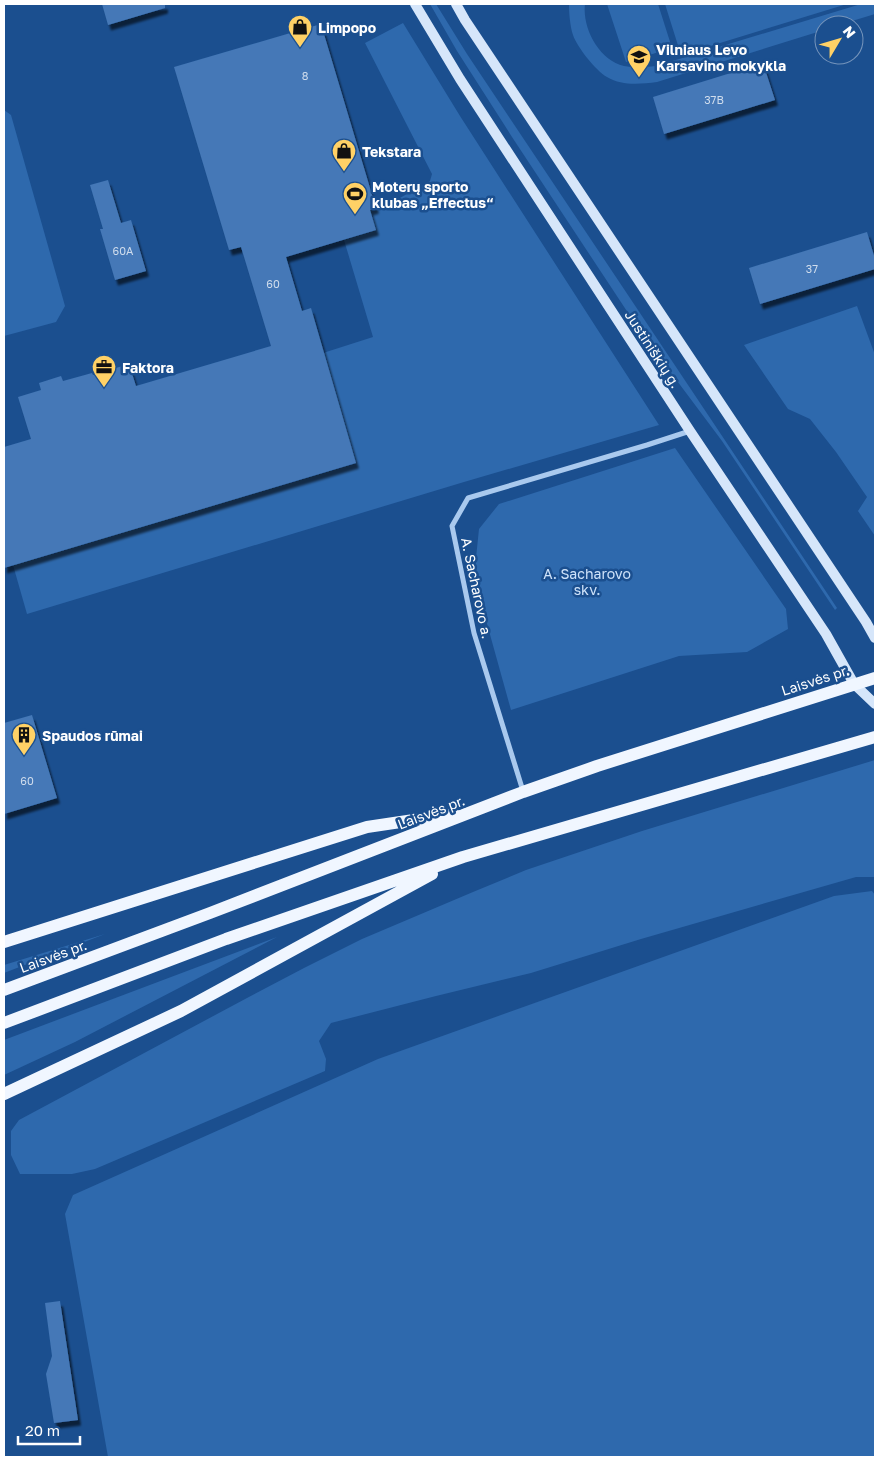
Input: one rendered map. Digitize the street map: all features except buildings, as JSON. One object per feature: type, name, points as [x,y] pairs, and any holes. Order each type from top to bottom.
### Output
[{"type":"main road","name":"Justiniškių g.","points":[[415,4],[460,79],[690,431],[826,634],[854,684],[875,704]]},
{"type":"main road","name":"Justiniškių g.","points":[[456,4],[470,28],[875,638]]},
{"type":"main road","name":"Laisvės pr.","points":[[4,990],[219,910],[523,792],[597,766],[875,678]]},
{"type":"main road","points":[[4,1023],[226,938],[463,858],[875,737]]},
{"type":"main road","points":[[4,942],[367,827],[478,810]]},
{"type":"main road","points":[[4,1094],[181,1011],[463,858]]},
{"type":"street","name":"A. Sacharovo a.","points":[[523,792],[474,633],[452,526],[468,498],[690,431]]},
{"type":"green space","points":[[430,4],[436,4],[467,54],[837,608],[835,610],[722,441],[642,334],[512,137],[457,51]]},
{"type":"green space","points":[[569,4],[585,4],[586,23],[589,33],[600,50],[615,63],[636,67],[656,66],[814,18],[814,33],[657,82],[631,84],[613,80],[598,70],[578,46],[573,35]]},
{"type":"green space","points":[[607,4],[658,4],[672,48],[626,62]]},
{"type":"green space","points":[[665,4],[847,4],[681,55]]},
{"type":"green space","points":[[861,4],[875,4],[875,14],[864,17],[864,15],[825,15]]},
{"type":"green space","points":[[403,23],[460,116],[659,425],[27,614],[13,565],[356,463],[323,353],[373,337],[344,240],[376,230],[370,210],[391,203],[430,181],[432,174],[365,43]]},
{"type":"green space","points":[[4,110],[11,115],[65,306],[56,322],[4,336]]},
{"type":"green space","points":[[857,306],[875,355],[875,536],[858,511],[867,497],[836,452],[810,419],[788,409],[744,345]]},
{"type":"green space","name":"A. Sacharovo skv.","points":[[675,448],[786,609],[788,629],[747,652],[679,656],[511,710],[474,577],[479,529],[499,504]]},
{"type":"green space","points":[[875,760],[875,877],[856,877],[531,973],[331,1023],[319,1041],[326,1059],[325,1071],[95,1169],[72,1174],[20,1174],[11,1155],[11,1131],[19,1120],[362,939],[526,870],[642,831]]},
{"type":"green space","points":[[872,891],[875,895],[875,1457],[108,1457],[65,1214],[73,1195],[378,1059],[834,896]]},
{"type":"green space","points":[[105,934],[4,973],[4,965]]},
{"type":"green space","points":[[277,937],[75,1042],[4,1075],[4,1040]]},
{"type":"place","name":"Limpopo","points":[[300,48]]},
{"type":"place","name":"Vilniaus Levo Karsavino mokykla","points":[[639,78]]},
{"type":"place","name":"Tekstara","points":[[344,172]]},
{"type":"place","name":"Moterų sporto klubas „Effectus“","points":[[355,215]]},
{"type":"place","name":"Faktora","points":[[104,388]]},
{"type":"place","name":"Spaudos rūmai","points":[[24,756]]}]
